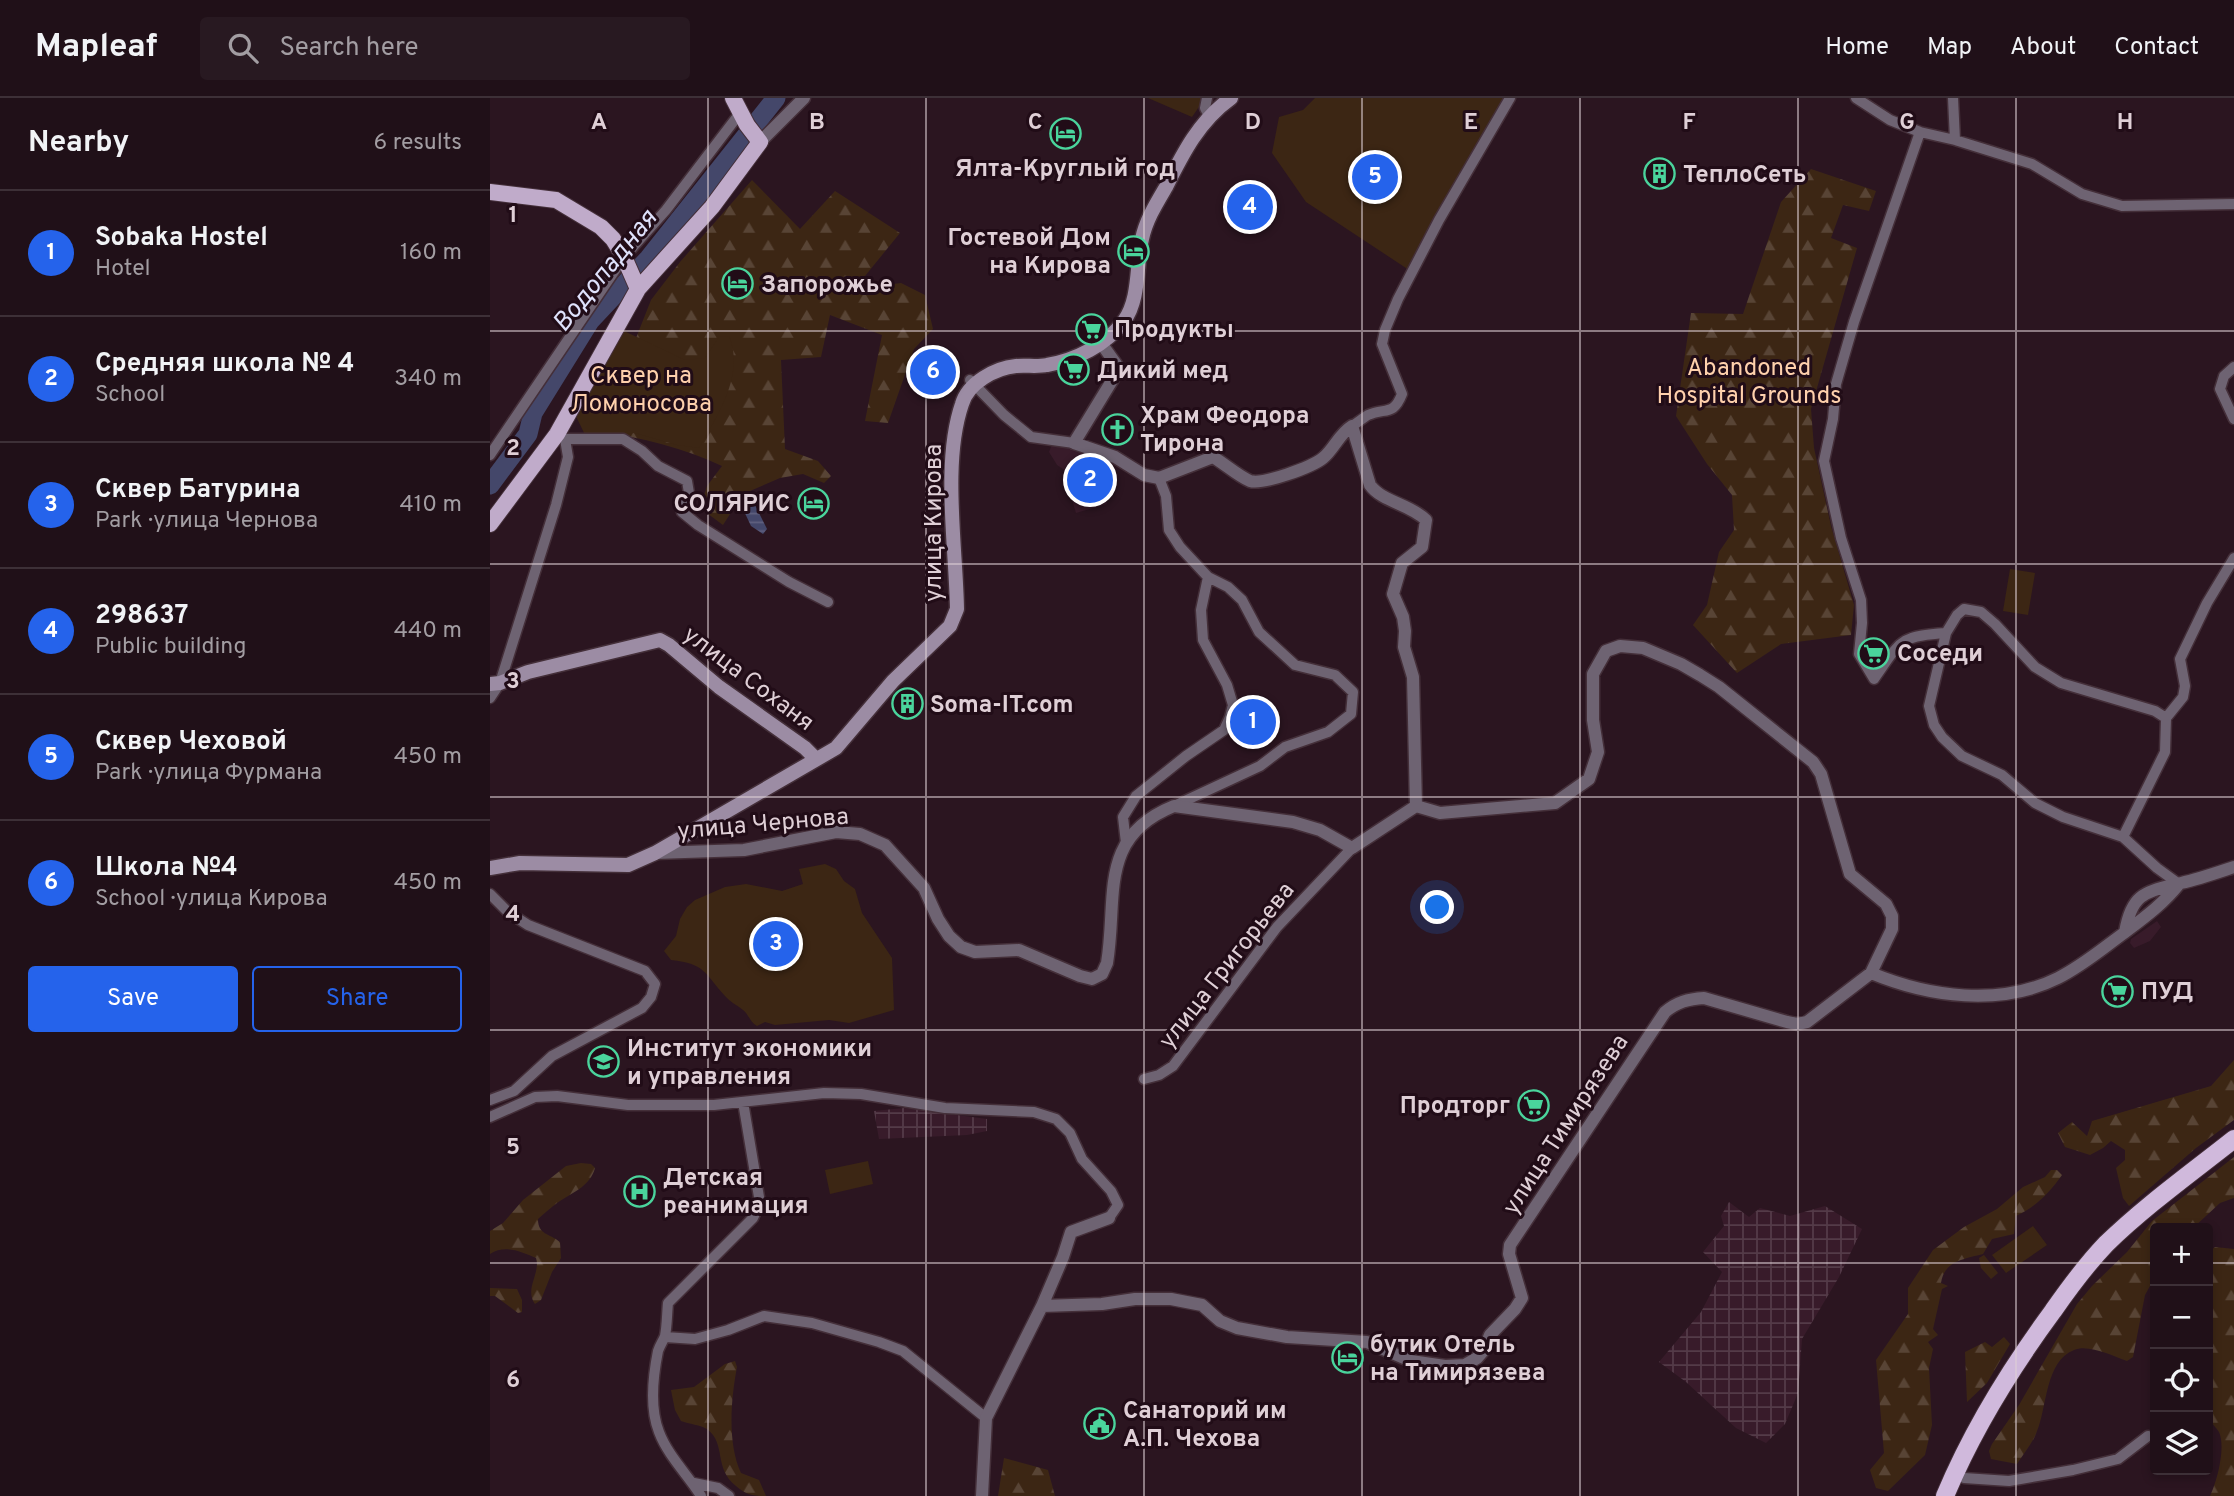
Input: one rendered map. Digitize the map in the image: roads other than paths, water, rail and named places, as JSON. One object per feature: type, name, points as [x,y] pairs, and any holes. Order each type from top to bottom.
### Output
[{"type":"highway","points":[[1945,1496],[1986,1416],[2020,1359],[2077,1277],[2106,1245],[2135,1219],[2234,1139]]},
{"type":"highway","points":[[1956,1496],[1996,1419],[2043,1341],[2088,1280],[2116,1248],[2234,1150]]},
{"type":"main road","points":[[490,524],[561,437],[638,289],[712,206],[760,142],[743,119],[733,98]]},
{"type":"main road","points":[[972,383],[1014,366],[1035,367],[1073,358],[1101,343],[1115,331],[1129,313],[1135,291],[1142,236],[1151,211],[1207,107],[1231,98]]},
{"type":"main road","points":[[490,192],[556,200],[601,227],[613,239],[624,257],[638,289]]},
{"type":"main road","name":"улица Кирова","points":[[490,868],[520,863],[628,865],[655,853],[836,748],[893,681],[950,626],[957,609],[953,456],[962,402],[972,383]]},
{"type":"main road","name":"улица Соханя","points":[[495,684],[528,672],[660,640],[816,759]]},
{"type":"street","points":[[760,142],[804,98]]},
{"type":"street","points":[[972,383],[1031,437],[1074,443],[1115,457],[1144,475],[1159,478],[1213,457],[1250,481],[1259,482],[1296,471],[1323,458],[1345,431],[1368,415],[1391,411],[1398,404],[1402,394],[1382,344],[1385,330],[1398,299],[1440,220],[1510,98]]},
{"type":"street","points":[[1856,98],[1890,120],[1920,132],[2032,164],[2082,194],[2122,206],[2234,204]]},
{"type":"street","points":[[1952,98],[1955,140]]},
{"type":"street","points":[[490,456],[624,257],[743,119]]},
{"type":"street","points":[[1920,132],[1854,322],[1836,384],[1833,419],[1824,461],[1841,538],[1861,600],[1859,654],[1874,679],[1899,644],[1914,635],[1946,634]]},
{"type":"street","points":[[1074,443],[1113,379],[1116,364],[1101,343]]},
{"type":"street","points":[[2234,367],[2224,376],[2220,389],[2234,419]]},
{"type":"street","points":[[1352,426],[1374,492],[1417,511],[1426,520],[1422,547],[1402,563],[1393,594],[1403,617],[1404,647],[1413,677],[1416,806],[1440,813],[1555,803],[1589,779],[1598,752],[1593,720],[1593,674],[1606,651],[1620,646],[1643,648],[1681,664],[1719,687],[1813,762],[1821,774],[1850,874],[1886,904],[1892,916],[1892,929],[1871,973],[1892,982],[1943,993],[1980,996],[2007,994],[2032,988],[2056,979],[2083,963],[2159,907],[2179,884]]},
{"type":"street","points":[[490,698],[556,505],[568,457],[561,437],[623,439],[658,466],[687,481],[690,493],[682,512],[698,525],[789,582],[828,602]]},
{"type":"street","points":[[1159,478],[1166,496],[1169,530],[1180,547],[1208,577],[1228,587],[1242,600],[1259,632],[1295,665],[1335,675],[1353,692],[1351,714],[1328,732],[1285,747],[1261,766],[1174,806]]},
{"type":"street","points":[[2123,838],[2165,752],[2166,718],[2183,697],[2185,686],[2179,659],[2207,603],[2234,558]]},
{"type":"street","points":[[1125,843],[1123,817],[1136,796],[1224,730],[1230,717],[1233,705],[1227,685],[1203,640],[1201,610],[1208,577]]},
{"type":"street","points":[[2166,718],[2155,710],[2061,683],[2035,667],[1982,612],[1964,609],[1957,615],[1946,634],[1929,706],[1934,725],[1942,737],[1962,756],[2002,775],[2035,803],[2063,817],[2123,838],[2179,884]]},
{"type":"street","points":[[1174,806],[1293,822],[1321,830],[1352,848]]},
{"type":"street","name":"улица Чернова","points":[[655,853],[744,850],[836,832],[860,834],[885,845],[924,888],[938,919],[949,936],[961,947],[975,952],[1018,950],[1092,979],[1102,974],[1107,963],[1114,872],[1125,843],[1146,820],[1174,806]]},
{"type":"street","name":"улица Григорьева","points":[[1144,1079],[1159,1075],[1173,1066],[1277,927],[1352,848],[1416,806]]},
{"type":"street","points":[[2125,932],[2128,912],[2140,897],[2156,887],[2179,884],[2234,867]]},
{"type":"street","points":[[2156,887],[2157,868]]},
{"type":"street","points":[[490,894],[508,912],[528,925],[645,971],[655,984],[651,997],[642,1009],[552,1056],[514,1091],[490,1100]]},
{"type":"street","name":"улица Тимирязева","points":[[1042,1306],[1102,1304],[1135,1298],[1171,1299],[1202,1305],[1220,1321],[1237,1328],[1287,1337],[1367,1342],[1411,1361],[1445,1366],[1465,1364],[1476,1359],[1484,1350],[1490,1335],[1499,1323],[1516,1309],[1522,1298],[1508,1254],[1510,1245],[1665,1012],[1683,1001],[1704,998],[1797,1024],[1815,1017],[1871,973]]},
{"type":"street","points":[[490,1117],[535,1097],[557,1096],[628,1105],[714,1105],[824,1093],[861,1094],[945,1108],[1034,1112],[1056,1119],[1070,1133],[1082,1159],[1111,1191],[1118,1205],[1109,1218],[1071,1233],[1042,1306],[986,1418],[982,1496]]},
{"type":"street","points":[[701,1496],[658,1432],[653,1382],[659,1347],[665,1337],[668,1303],[753,1218],[760,1203],[743,1102]]},
{"type":"street","points":[[665,1337],[695,1339],[764,1316],[812,1323],[903,1351],[986,1418]]},
{"type":"street","points":[[1964,1478],[2009,1481],[2073,1471],[2118,1459],[2148,1436]]},
{"type":"street","points":[[694,1483],[718,1488],[729,1496]]},
{"type":"water","points":[[755,505],[767,529],[763,534],[751,526],[743,509]]},
{"type":"waterway","name":"Водопадная","points":[[490,485],[528,434],[533,413],[590,321],[649,258],[776,98]]},
{"type":"place","name":"Ялта-Круглый год","points":[[1065,134]]},
{"type":"place","name":"ТеплоСеть","points":[[1660,174]]},
{"type":"place","name":"Сквер Чеховой","points":[[1375,177]]},
{"type":"place","name":"298637","points":[[1250,207]]},
{"type":"place","name":"Гостевой Дом на Кирова","points":[[1134,251]]},
{"type":"place","name":"Запорожье","points":[[738,284]]},
{"type":"place","name":"Продукты","points":[[1091,329]]},
{"type":"place","name":"Дикий мед","points":[[1074,370]]},
{"type":"place","name":"Школа №4","points":[[933,372]]},
{"type":"place","name":"Храм Феодора Тирона","points":[[1117,429]]},
{"type":"place","name":"Средняя школа № 4","points":[[1090,480]]},
{"type":"place","name":"СОЛЯРИС","points":[[813,503]]},
{"type":"place","name":"Соседи","points":[[1874,653]]},
{"type":"place","name":"Soma-IT.com","points":[[907,704]]},
{"type":"place","name":"Sobaka Hostel","points":[[1253,722]]},
{"type":"place","name":"Сквер Батурина","points":[[776,944]]},
{"type":"place","name":"ПУД","points":[[2118,991]]},
{"type":"place","name":"Институт экономики и управления","points":[[604,1062]]},
{"type":"place","name":"Продторг","points":[[1533,1105]]},
{"type":"place","name":"Детская реанимация","points":[[640,1191]]},
{"type":"place","name":"бутик Отель на Тимирязева","points":[[1347,1358]]},
{"type":"place","name":"Санаторий им А.П. Чехова","points":[[1100,1424]]},
{"type":"park label","name":"Abandoned Hospital Grounds","points":[[1749,381]]},
{"type":"park label","name":"Сквер на Ломоносова","points":[[641,389]]}]
